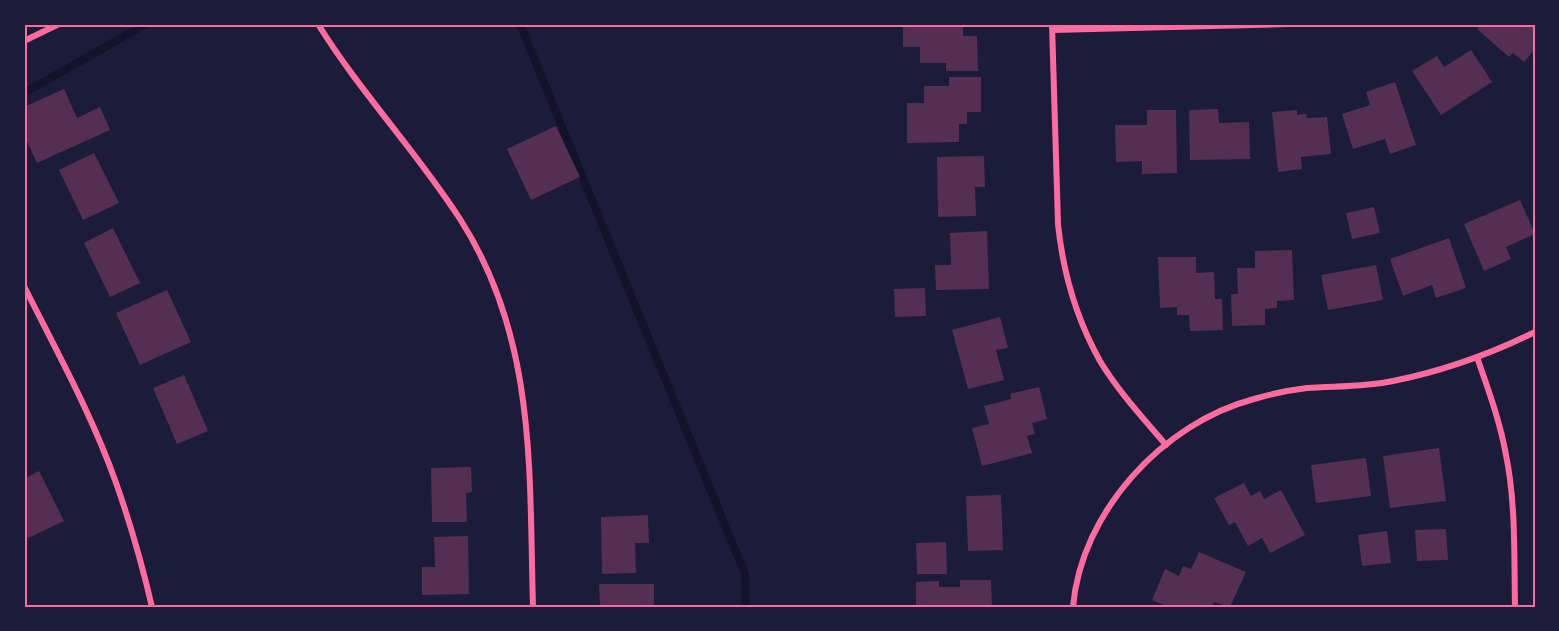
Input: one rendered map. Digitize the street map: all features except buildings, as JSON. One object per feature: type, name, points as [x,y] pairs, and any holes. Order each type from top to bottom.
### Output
[{"type":"street","points":[[24,41],[59,24]]},
{"type":"street","points":[[318,24],[426,169],[461,221],[489,274],[510,332],[521,380],[528,442],[533,607]]},
{"type":"street","points":[[1166,445],[1123,394],[1101,362],[1081,322],[1068,284],[1058,224],[1052,27],[1289,24]]},
{"type":"street","points":[[24,286],[89,416],[115,479],[139,553],[152,607]]},
{"type":"street","points":[[1073,607],[1086,553],[1106,513],[1132,477],[1166,445],[1191,426],[1217,411],[1253,399],[1306,388],[1359,387],[1430,373],[1477,357],[1535,332]]},
{"type":"street","points":[[1477,357],[1499,422],[1507,457],[1511,491],[1515,607]]},
{"type":"waterway","points":[[24,93],[146,24]]},
{"type":"waterway","points":[[520,24],[745,574],[746,607]]}]
